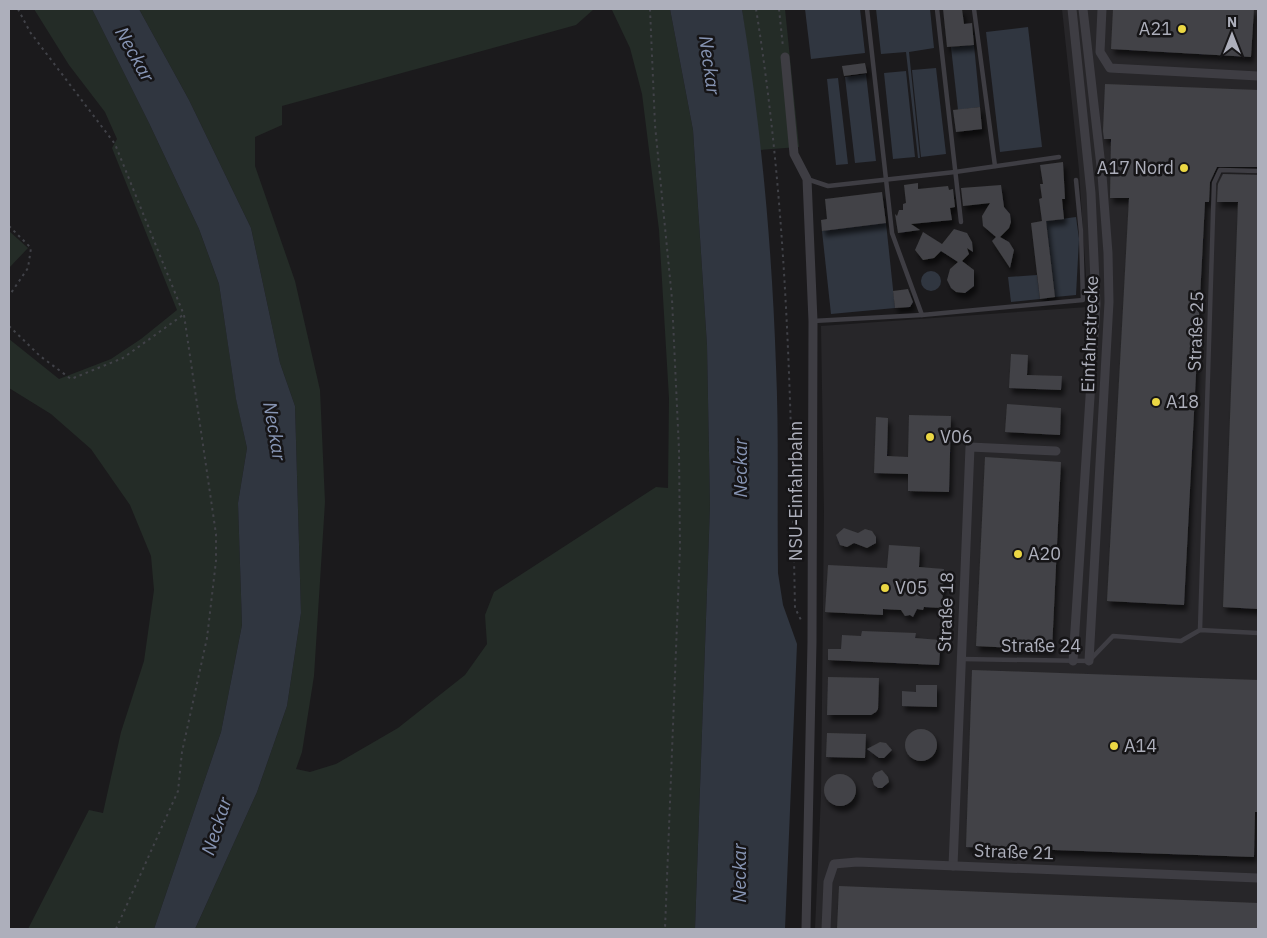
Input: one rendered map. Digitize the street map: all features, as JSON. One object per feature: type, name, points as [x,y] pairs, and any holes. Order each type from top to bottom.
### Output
[{"type":"street","name":"Einfahrstrecke","points":[[1072,9],[1092,193],[1096,304],[1073,661]]},
{"type":"street","name":"Einfahrstrecke","points":[[1083,9],[1102,176],[1109,302],[1089,661]]},
{"type":"street","points":[[1102,9],[1100,52],[1110,68],[1258,76]]},
{"type":"street","name":"NSU-Einfahrbahn","points":[[785,57],[794,154],[807,179],[813,321],[812,642],[806,929]]},
{"type":"street","name":"Straße 18","points":[[953,866],[970,447],[1056,452]]},
{"type":"street","name":"Straße 21","points":[[826,929],[828,882],[834,864],[857,862],[1258,878]]},
{"type":"lane","points":[[867,9],[892,233],[922,316]]},
{"type":"lane","points":[[937,9],[961,222]]},
{"type":"lane","points":[[974,9],[995,166]]},
{"type":"lane","points":[[807,179],[828,186],[955,172],[1060,157]]},
{"type":"lane","name":"Straße 25","points":[[1200,630],[1214,183],[1220,170],[1258,171]]},
{"type":"lane","points":[[813,321],[922,316],[1083,300],[1081,232],[1076,180]]},
{"type":"lane","name":"Straße 24","points":[[960,659],[1089,661],[1112,636],[1181,641],[1200,630],[1258,633]]},
{"type":"path","points":[[18,9],[30,32],[115,144],[184,315],[210,481],[216,534],[216,561],[207,638],[182,752],[178,791],[116,929]]},
{"type":"path","points":[[650,9],[655,125],[672,299],[679,450],[680,548],[665,929]]},
{"type":"path","points":[[756,9],[777,163],[785,260],[795,608],[804,625]]},
{"type":"path","points":[[778,9],[785,57]]},
{"type":"path","points":[[9,226],[31,248],[28,268],[9,296]]},
{"type":"path","points":[[9,326],[40,356],[71,379],[123,358],[184,315]]},
{"type":"shaded area","points":[[34,9],[92,9],[149,123],[199,229],[219,284],[236,398],[247,448],[238,503],[242,625],[221,732],[154,929],[28,929],[89,810],[103,813],[121,732],[144,661],[154,590],[151,556],[130,505],[91,449],[51,414],[9,388],[9,339],[59,379],[111,359],[141,339],[177,310],[112,148],[117,139],[105,112],[69,65]]},
{"type":"shaded area","points":[[139,9],[594,9],[670,9],[693,130],[707,345],[710,506],[695,929],[195,929],[257,792],[287,706],[301,613],[295,406],[280,363],[251,228],[189,100]],"holes":[[[594,9],[612,10],[630,48],[642,94],[659,230],[669,398],[668,488],[656,487],[494,592],[485,615],[487,644],[465,675],[398,728],[336,764],[310,772],[296,769],[302,752],[314,676],[325,502],[320,390],[295,281],[255,166],[255,137],[282,125],[282,106],[576,25]]]},
{"type":"shaded area","points":[[742,9],[785,9],[799,147],[760,150]]},
{"type":"shaded area","points":[[1062,9],[1258,9],[1258,929],[815,929],[821,796],[824,511],[821,326],[1088,307],[1079,170]]},
{"type":"shaded area","points":[[9,231],[28,248],[9,268]]},
{"type":"water","name":"Neckar","points":[[92,9],[139,9],[189,100],[251,228],[280,363],[295,406],[301,613],[287,706],[257,792],[195,929],[154,929],[221,732],[242,625],[238,503],[247,448],[236,399],[219,284],[199,229]]},
{"type":"water","name":"Neckar","points":[[670,9],[742,9],[755,97],[765,187],[774,321],[778,573],[783,605],[797,644],[785,929],[695,929],[710,506],[707,345],[693,130]]},
{"type":"water","points":[[805,9],[860,9],[865,53],[811,59]]},
{"type":"water","points":[[876,9],[930,9],[934,48],[909,52],[920,158],[918,158],[906,52],[881,54]]},
{"type":"water","points":[[1028,27],[1042,147],[1000,152],[986,32]]},
{"type":"water","points":[[974,45],[980,107],[958,110],[951,47]]},
{"type":"water","points":[[936,68],[946,154],[921,157],[912,70]]},
{"type":"water","points":[[906,71],[915,157],[893,159],[884,73]]},
{"type":"water","points":[[866,74],[876,161],[855,163],[845,77]]},
{"type":"water","points":[[838,78],[848,164],[836,165],[827,79]]},
{"type":"water","points":[[1076,217],[1079,239],[1076,295],[1055,297],[1046,221]]},
{"type":"water","points":[[886,223],[895,308],[831,314],[822,231]]},
{"type":"water","points":[[931,271],[938,274],[941,281],[938,288],[931,291],[924,288],[921,281],[924,274]]},
{"type":"water","points":[[1037,275],[1040,299],[1011,302],[1008,277]]},
{"type":"building","points":[[943,9],[962,9],[964,24],[972,23],[974,45],[947,47]]},
{"type":"building","name":"A21","points":[[1113,9],[1254,9],[1251,57],[1111,49]]},
{"type":"building","points":[[865,63],[867,73],[844,76],[842,66]]},
{"type":"building","name":"A18","points":[[1105,84],[1258,90],[1258,167],[1217,167],[1210,182],[1209,202],[1205,202],[1184,605],[1107,601],[1129,198],[1110,198],[1111,139],[1104,139],[1103,131]]},
{"type":"building","points":[[980,107],[982,129],[956,132],[953,110]]},
{"type":"building","points":[[1063,162],[1065,199],[1062,199],[1064,219],[1046,221],[1055,297],[1040,299],[1031,223],[1042,221],[1039,199],[1042,198],[1040,184],[1043,184],[1040,165]]},
{"type":"building","points":[[1223,174],[1258,175],[1258,609],[1223,607],[1238,202],[1217,202],[1218,184]]},
{"type":"building","points":[[918,183],[918,189],[948,186],[949,190],[953,189],[955,207],[950,208],[952,220],[911,224],[920,230],[898,233],[895,214],[897,216],[899,210],[903,210],[903,204],[906,203],[904,185]]},
{"type":"building","points":[[1001,185],[1004,207],[1010,214],[1011,222],[1009,228],[1000,237],[1009,242],[1014,250],[1010,268],[992,241],[996,237],[983,226],[982,216],[990,203],[963,206],[961,188]]},
{"type":"building","points":[[882,192],[886,223],[822,231],[821,220],[827,219],[825,199]]},
{"type":"building","points":[[954,229],[967,233],[972,242],[973,252],[967,248],[969,254],[962,261],[974,270],[974,286],[965,293],[956,292],[951,288],[947,280],[950,269],[958,262],[941,251],[934,258],[923,260],[915,250],[923,232],[942,244]]},
{"type":"building","points":[[908,289],[913,302],[910,307],[895,308],[893,291]]},
{"type":"building","points":[[1011,354],[1028,355],[1027,375],[1062,376],[1061,390],[1009,388]]},
{"type":"building","points":[[1007,404],[1061,408],[1060,435],[1005,432]]},
{"type":"building","name":"V06","points":[[909,415],[951,416],[949,492],[908,491],[908,474],[874,473],[876,417],[888,418],[887,456],[908,457]]},
{"type":"building","name":"A20","points":[[985,457],[1061,462],[1052,650],[976,646]]},
{"type":"building","points":[[844,528],[858,533],[865,529],[872,531],[876,537],[876,543],[867,548],[854,543],[847,547],[840,545],[836,535]]},
{"type":"building","name":"V05","points":[[889,545],[920,547],[919,567],[944,569],[942,608],[924,607],[923,610],[917,609],[913,617],[910,615],[905,616],[901,610],[883,609],[883,615],[825,612],[828,565],[887,568]]},
{"type":"building","points":[[862,631],[916,633],[915,638],[941,640],[939,665],[828,660],[828,649],[841,649],[842,635],[861,636]]},
{"type":"building","name":"A14","points":[[972,670],[1258,680],[1258,812],[1255,812],[1254,857],[966,847]]},
{"type":"building","points":[[828,677],[879,678],[878,709],[876,712],[871,715],[827,715]]},
{"type":"building","points":[[916,685],[937,685],[937,707],[902,706],[902,691],[916,692]]},
{"type":"building","points":[[921,729],[927,730],[932,734],[936,739],[936,751],[932,756],[927,760],[921,761],[915,760],[910,756],[906,751],[905,745],[906,739],[910,734],[915,730]]},
{"type":"building","points":[[827,733],[866,734],[865,758],[826,757]]},
{"type":"building","points":[[880,742],[886,743],[892,750],[884,758],[879,758],[867,749]]},
{"type":"building","points":[[882,770],[888,777],[889,782],[882,788],[878,788],[874,785],[872,778],[875,773]]},
{"type":"building","points":[[840,774],[846,775],[851,779],[855,784],[855,796],[851,801],[846,805],[840,806],[834,805],[829,801],[825,796],[824,790],[825,784],[829,779],[834,775]]},
{"type":"building","points":[[839,886],[1258,903],[1258,929],[837,929]]},
{"type":"place","name":"A21","points":[[1182,29]]},
{"type":"place","name":"A17 Nord","points":[[1184,168]]},
{"type":"place","name":"A18","points":[[1156,402]]},
{"type":"place","name":"V06","points":[[930,437]]},
{"type":"place","name":"A20","points":[[1018,554]]},
{"type":"place","name":"V05","points":[[885,588]]},
{"type":"place","name":"A14","points":[[1114,746]]}]
